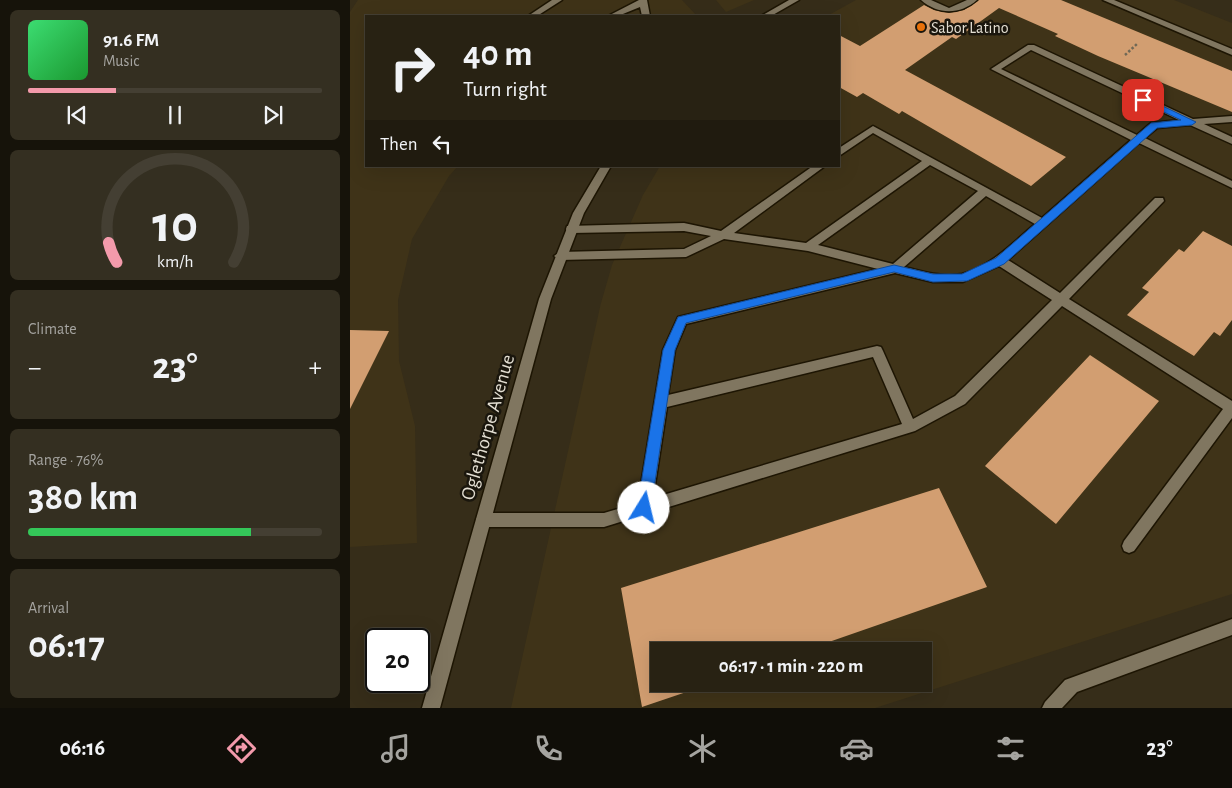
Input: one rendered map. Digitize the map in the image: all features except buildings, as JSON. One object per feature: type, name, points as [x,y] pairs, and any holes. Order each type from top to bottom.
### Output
[{"type":"main road","points":[[534,15],[558,0]]},
{"type":"main road","points":[[767,15],[796,0]]},
{"type":"main road","points":[[925,0],[943,11],[948,11],[973,0]]},
{"type":"main road","points":[[1107,0],[1232,52]]},
{"type":"main road","points":[[614,15],[644,1],[646,15]]},
{"type":"main road","points":[[1232,141],[1031,47],[995,69],[1232,185]]},
{"type":"main road","points":[[571,229],[684,228],[808,247],[933,278],[963,278],[1000,261],[1154,125],[1232,119]]},
{"type":"main road","points":[[840,152],[873,129],[1043,223]]},
{"type":"main road","points":[[808,247],[930,160]]},
{"type":"main road","name":"Oglethorpe Avenue","points":[[431,708],[545,299],[571,229],[605,167]]},
{"type":"main road","points":[[560,256],[686,253],[723,235],[819,167]]},
{"type":"main road","points":[[644,508],[669,350],[682,320],[894,269],[985,191]]},
{"type":"main road","points":[[483,520],[604,520],[910,427],[960,400],[1159,201]]},
{"type":"main road","points":[[1000,261],[1232,408],[1129,546]]},
{"type":"main road","points":[[660,403],[877,350],[910,427]]},
{"type":"main road","points":[[1051,708],[1071,686],[1232,628]]},
{"type":"path","points":[[1125,54],[1137,44]]},
{"type":"shaded area","points":[[358,0],[682,0],[696,15],[365,15],[365,167],[457,167],[449,176],[412,239],[398,300],[399,361],[415,426],[417,543],[350,547],[350,12]]},
{"type":"shaded area","points":[[716,0],[754,0],[726,12]]},
{"type":"shaded area","points":[[856,0],[1174,0],[1232,23],[1232,594],[932,690],[932,642],[650,642],[650,692],[925,692],[875,708],[511,708],[601,303],[612,265],[643,195],[659,167],[840,167],[840,15],[829,15]]},
{"type":"place","name":"Sabor Latino","points":[[921,27]]},
{"type":"route","points":[[644,508],[669,350],[682,320],[894,269],[933,278],[963,278],[1000,261],[1154,125],[1192,122],[1143,100]]}]
